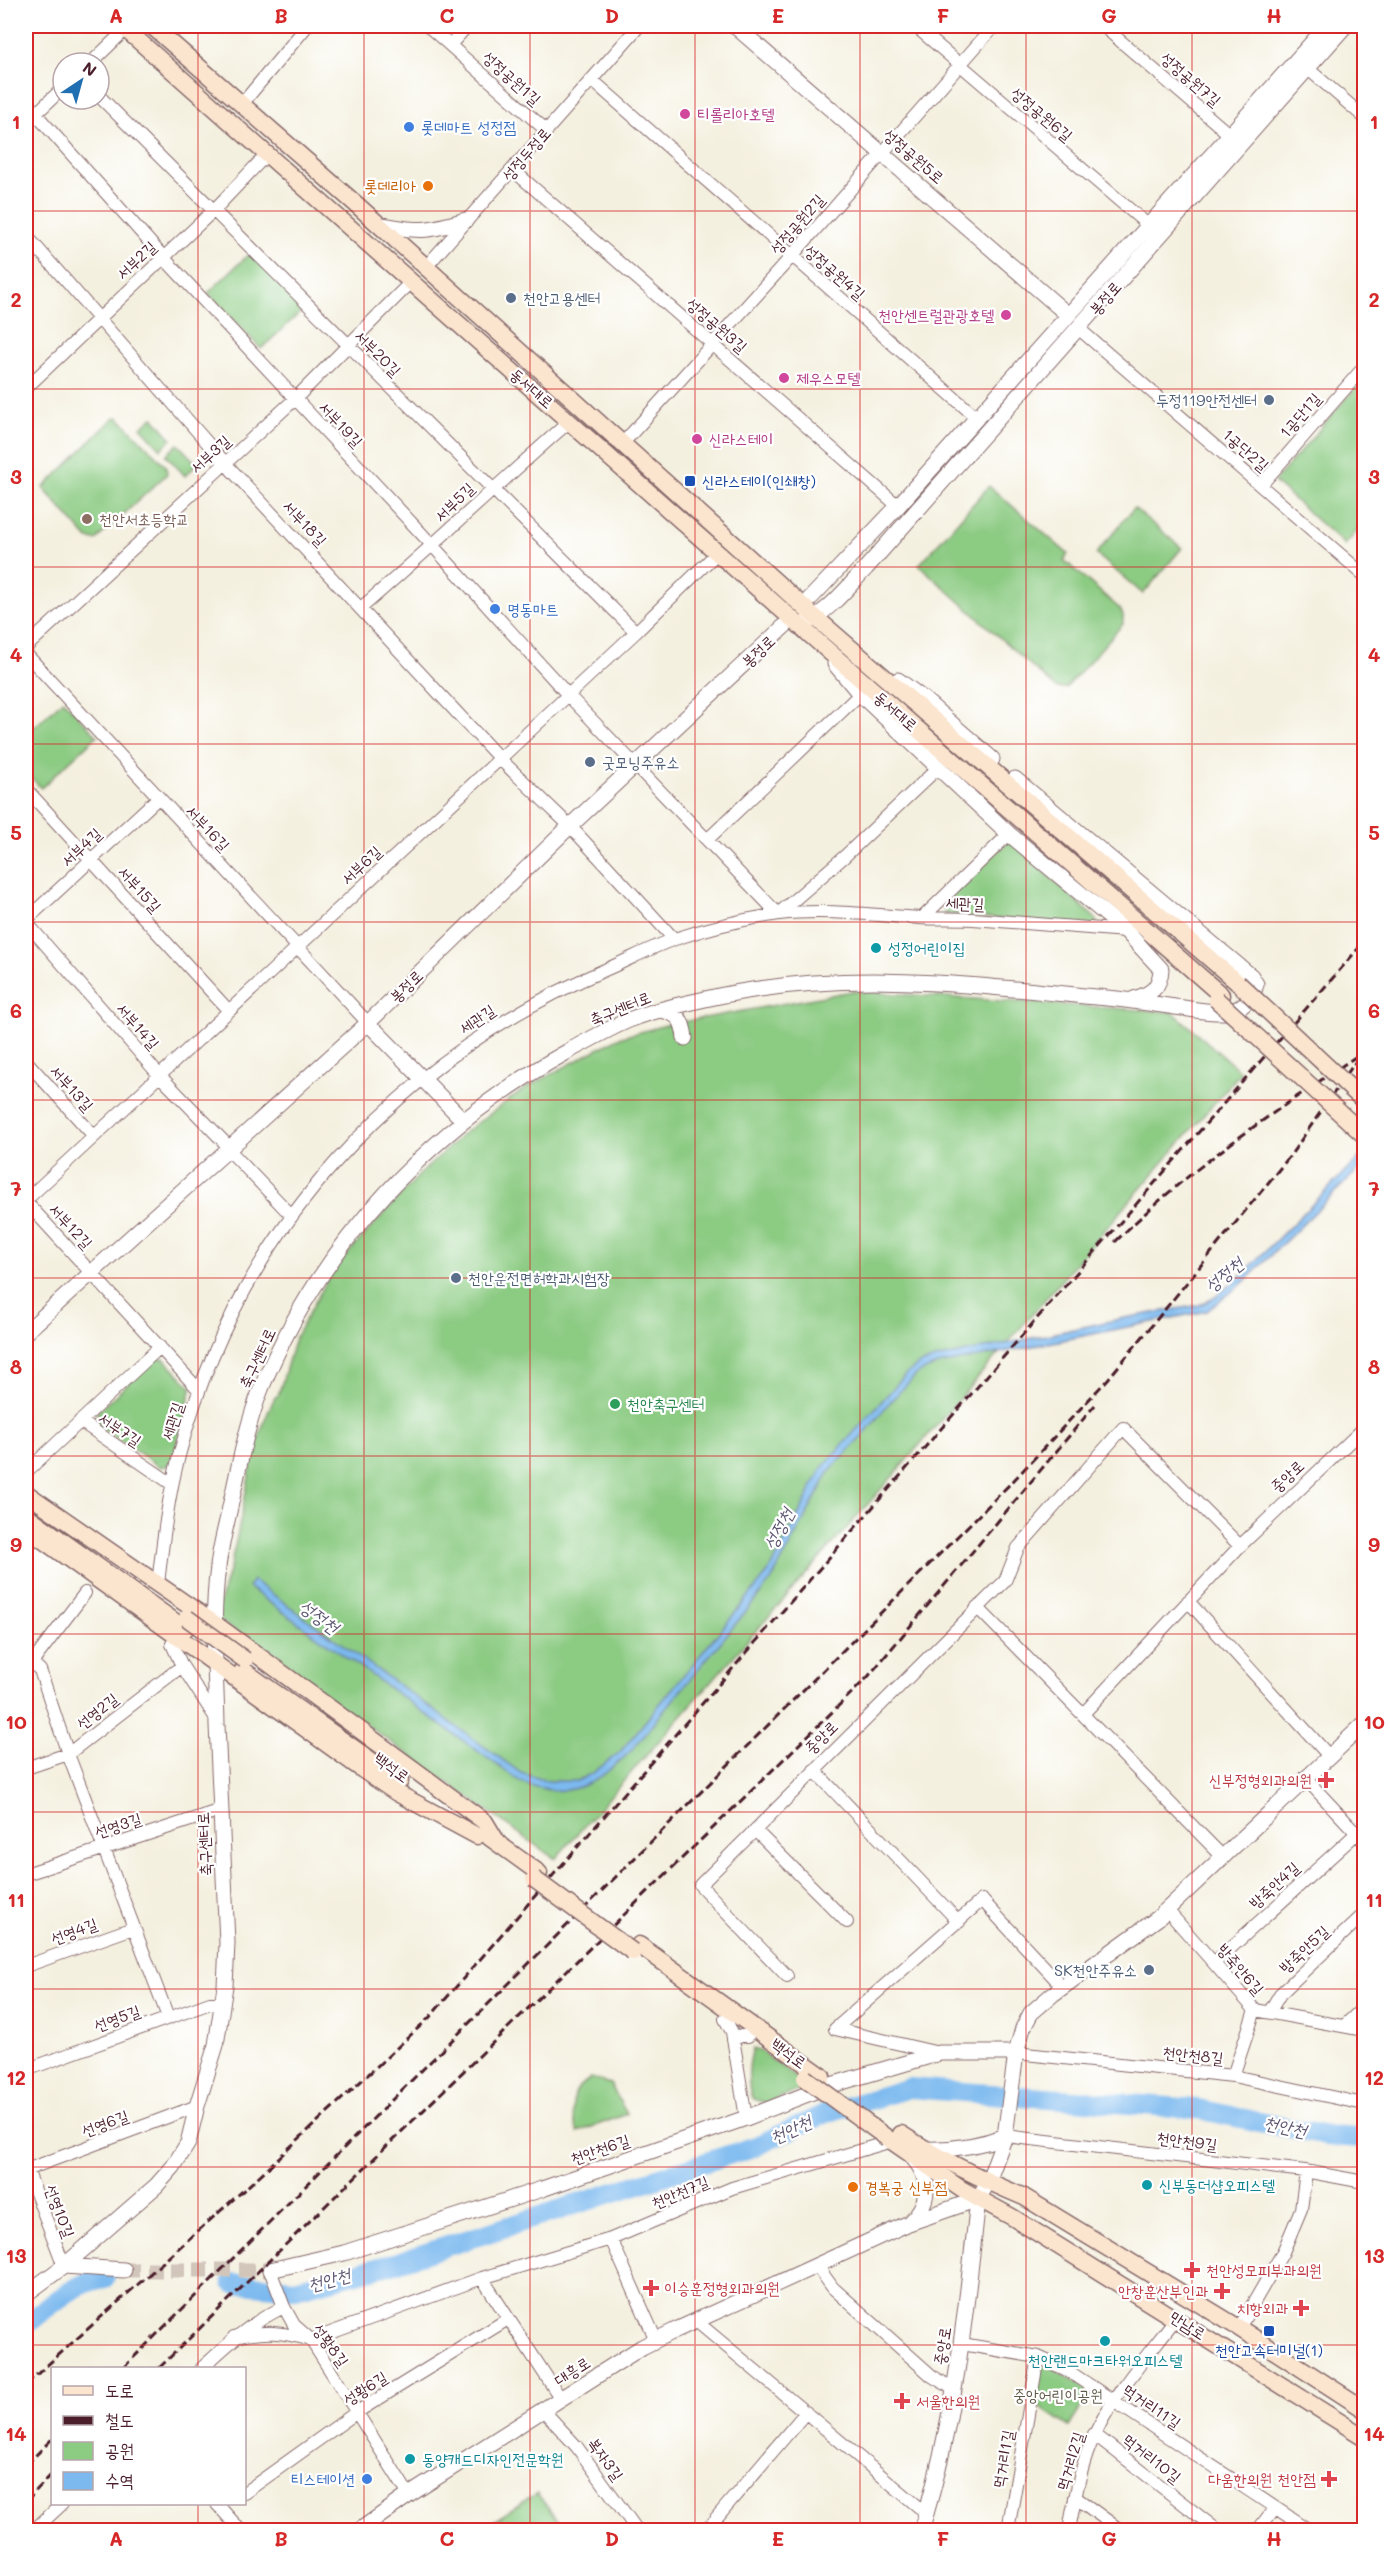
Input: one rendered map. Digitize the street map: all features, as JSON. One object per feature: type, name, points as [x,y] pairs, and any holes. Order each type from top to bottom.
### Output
[{"type":"main road","name":"동서대로","points":[[152,26],[623,442],[809,623],[941,759],[1122,909]]},
{"type":"main road","name":"동서대로","points":[[124,27],[718,552],[950,735],[1238,983]]},
{"type":"main road","name":"성정두정로","points":[[412,281],[425,268]]},
{"type":"main road","points":[[1122,909],[1365,1121]]},
{"type":"main road","points":[[1122,909],[1271,1052],[1365,1135]]},
{"type":"main road","points":[[1238,983],[1365,1086]]},
{"type":"main road","points":[[1238,983],[1365,1101]]},
{"type":"main road","points":[[26,1493],[215,1624],[485,1822],[497,1842]]},
{"type":"main road","points":[[26,1503],[244,1665]]},
{"type":"main road","points":[[26,1515],[186,1623]]},
{"type":"main road","points":[[26,1528],[214,1664],[397,1792],[477,1836]]},
{"type":"main road","name":"백석로","points":[[244,1665],[477,1836],[536,1876]]},
{"type":"main road","name":"백석로","points":[[244,1665],[497,1842],[536,1876]]},
{"type":"main road","points":[[536,1876],[636,1948]]},
{"type":"main road","name":"백석로","points":[[636,1948],[726,2019],[741,2038],[814,2077]]},
{"type":"main road","name":"백석로","points":[[636,1948],[814,2077]]},
{"type":"main road","points":[[814,2077],[893,2137],[906,2151],[978,2199]]},
{"type":"main road","points":[[893,2137],[925,2150],[988,2182]]},
{"type":"main road","name":"만남로","points":[[988,2182],[1024,2197],[1064,2221],[1239,2328],[1365,2409]]},
{"type":"main road","name":"만남로","points":[[978,2199],[1053,2242],[1365,2437]]},
{"type":"main road","points":[[1053,2242],[1046,2234],[1047,2225],[1055,2220],[1064,2221]]},
{"type":"street","points":[[242,104],[307,26]]},
{"type":"street","name":"성정공원1길","points":[[428,26],[547,131]]},
{"type":"street","points":[[450,45],[467,26]]},
{"type":"street","name":"성정두정로","points":[[425,268],[639,26]]},
{"type":"street","name":"성정공원5로","points":[[735,26],[1068,315]]},
{"type":"street","name":"성정공원6길","points":[[915,26],[1149,226]]},
{"type":"street","name":"성정공원2길","points":[[623,442],[792,256],[994,26]]},
{"type":"street","name":"성정공원7길","points":[[1103,26],[1230,135]]},
{"type":"street","name":"봉정로","points":[[26,1332],[368,1023],[570,826],[778,632],[809,623],[866,568],[1345,26]]},
{"type":"street","points":[[102,51],[124,27]]},
{"type":"street","name":"봉정로","points":[[809,623],[898,507],[1230,135],[1322,27]]},
{"type":"street","points":[[1307,68],[1365,117]]},
{"type":"street","name":"성정공원4길","points":[[592,80],[976,417]]},
{"type":"street","points":[[26,123],[51,99]]},
{"type":"street","name":"서부19길","points":[[26,103],[163,257],[433,546],[568,695],[778,914]]},
{"type":"street","name":"서부20길","points":[[111,108],[215,209],[347,345],[636,632]]},
{"type":"street","name":"서부2길","points":[[28,381],[215,209],[268,153]]},
{"type":"street","name":"성정공원3길","points":[[513,170],[898,507]]},
{"type":"street","points":[[378,224],[417,231],[432,230],[466,220]]},
{"type":"street","name":"서부18길","points":[[26,235],[225,463],[499,758],[570,826],[674,939]]},
{"type":"street","name":"서부3길","points":[[26,647],[296,399],[412,281]]},
{"type":"street","name":"1공단2길","points":[[1078,328],[1365,575]]},
{"type":"street","name":"1공단1길","points":[[1261,485],[1365,367]]},
{"type":"street","name":"서부5길","points":[[362,608],[433,546],[491,489],[570,421]]},
{"type":"street","name":"서부6길","points":[[26,1201],[636,632],[718,552]]},
{"type":"street","points":[[809,623],[860,694],[941,759],[1009,834],[1126,931],[1161,969],[1159,982],[1150,994],[1131,1000]]},
{"type":"street","name":"축구센터로","points":[[26,2294],[64,2266],[156,2186],[173,2167],[188,2143],[216,2045],[225,1986],[227,1943],[214,1664],[215,1624],[218,1565],[246,1434],[272,1365],[320,1277],[382,1197],[407,1169],[463,1120],[522,1078],[560,1056],[632,1019],[661,1010],[743,992],[810,982],[871,979],[956,983],[1131,1000],[1209,1012],[1232,1011],[1246,1004],[1255,993],[1256,984],[1251,976],[1027,790],[922,698],[809,623]]},
{"type":"street","name":"서부16길","points":[[26,654],[368,1023]]},
{"type":"street","points":[[706,840],[860,694]]},
{"type":"street","points":[[778,914],[845,856],[941,759]]},
{"type":"street","name":"서부15길","points":[[26,789],[229,1011]]},
{"type":"street","name":"서부4길","points":[[26,921],[158,798]]},
{"type":"street","points":[[922,918],[1009,834]]},
{"type":"street","name":"세관길","points":[[158,1584],[172,1484],[199,1390],[222,1337],[272,1243],[344,1151],[388,1107],[489,1029],[559,989],[674,939],[778,914],[845,911],[1126,931]]},
{"type":"street","name":"서부14길","points":[[26,921],[159,1075],[292,1216]]},
{"type":"street","points":[[661,1010],[675,1013],[683,1022],[685,1038]]},
{"type":"street","points":[[368,1023],[463,1120]]},
{"type":"street","name":"서부13길","points":[[26,1061],[94,1136]]},
{"type":"street","name":"서부12길","points":[[26,1201],[199,1390]]},
{"type":"street","name":"서부7길","points":[[26,1472],[160,1347]]},
{"type":"street","name":"서부7길","points":[[80,1421],[172,1484]]},
{"type":"street","name":"중앙로","points":[[959,1922],[814,1770],[1005,1581],[1018,1548],[1123,1428],[1240,1545]]},
{"type":"street","name":"중앙로","points":[[1083,1714],[1240,1545],[1363,1433]]},
{"type":"street","points":[[85,1593],[28,1662],[40,1670],[68,1754],[105,1846],[133,1928],[168,2017]]},
{"type":"street","points":[[1188,1601],[1329,1756]]},
{"type":"street","points":[[978,1606],[1222,1856]]},
{"type":"street","points":[[172,1644],[182,1666],[217,1721]]},
{"type":"street","name":"선영2길","points":[[26,1768],[68,1754],[182,1666]]},
{"type":"street","points":[[978,2199],[988,2182],[1005,2136],[1014,2060],[1030,2013],[1167,1910],[1365,1724]]},
{"type":"street","points":[[787,1976],[700,1886],[814,1770]]},
{"type":"street","points":[[1306,1779],[1361,1837]]},
{"type":"street","name":"선영3길","points":[[26,1874],[105,1846],[221,1810]]},
{"type":"street","points":[[755,1830],[847,1922]]},
{"type":"street","name":"방죽안4길","points":[[1214,1963],[1361,1837]]},
{"type":"street","name":"천안천6길","points":[[1014,2060],[940,2054],[835,2029],[982,1900],[1063,1987]]},
{"type":"street","name":"방죽안6길","points":[[1167,1910],[1255,2010],[1365,2030]]},
{"type":"street","name":"방죽안5길","points":[[1270,2011],[1280,1994],[1365,1914]]},
{"type":"street","name":"선영4길","points":[[26,1966],[133,1928]]},
{"type":"street","name":"선영5길","points":[[26,2070],[168,2017],[210,2003],[221,2003]]},
{"type":"street","points":[[1344,2026],[1365,2007]]},
{"type":"street","points":[[1233,2076],[1255,2010]]},
{"type":"street","points":[[741,2038],[746,2118]]},
{"type":"street","name":"천안천6길","points":[[271,2272],[344,2253],[542,2189],[746,2118],[828,2086],[940,2054]]},
{"type":"street","name":"천안천8길","points":[[1014,2060],[1233,2076],[1365,2104]]},
{"type":"street","name":"선영6길","points":[[26,2169],[197,2106]]},
{"type":"street","points":[[925,2150],[947,2150],[984,2144],[1005,2136]]},
{"type":"street","name":"천안천9길","points":[[1005,2136],[1306,2172],[1365,2182]]},
{"type":"street","name":"천안천7길","points":[[311,2340],[482,2278],[611,2239],[732,2188],[893,2137]]},
{"type":"street","points":[[906,2151],[920,2166],[926,2177],[927,2188],[923,2207],[909,2223]]},
{"type":"street","name":"선영10길","points":[[26,2169],[64,2266]]},
{"type":"street","points":[[1239,2328],[1283,2252],[1301,2209],[1306,2172]]},
{"type":"street","name":"중앙로","points":[[921,2530],[937,2478],[962,2344],[978,2199]]},
{"type":"street","name":"대흥로","points":[[360,2530],[409,2494],[656,2340],[909,2223],[978,2199]]},
{"type":"street","points":[[611,2239],[656,2340]]},
{"type":"street","points":[[64,2266],[124,2270]]},
{"type":"street","points":[[817,2266],[833,2288],[932,2376],[954,2389]]},
{"type":"street","name":"성황8길","points":[[271,2272],[283,2306],[294,2325],[311,2340],[409,2494]]},
{"type":"street","points":[[482,2278],[561,2399]]},
{"type":"street","points":[[203,2367],[234,2337],[261,2317],[283,2306]]},
{"type":"street","name":"먹거리2길","points":[[1069,2530],[1075,2497],[1095,2434],[1115,2402],[1176,2318]]},
{"type":"street","name":"성황6길","points":[[246,2492],[357,2412],[508,2319]]},
{"type":"street","points":[[696,2321],[926,2512]]},
{"type":"street","points":[[234,2337],[262,2332],[282,2332],[311,2340]]},
{"type":"street","name":"먹거리11길","points":[[962,2344],[1038,2357],[1065,2369],[1309,2530]]},
{"type":"street","name":"먹거리1길","points":[[1008,2530],[1038,2357]]},
{"type":"street","name":"복자3길","points":[[544,2410],[578,2447],[637,2530]]},
{"type":"street","points":[[706,2530],[806,2412]]},
{"type":"street","name":"먹거리10길","points":[[1095,2434],[1217,2530]]},
{"type":"street","points":[[1075,2497],[1120,2530]]},
{"type":"street","points":[[34,2530],[61,2505]]},
{"type":"street","points":[[223,2506],[240,2530]]},
{"type":"street","points":[[1258,2530],[1274,2509]]},
{"type":"green space","points":[[251,252],[305,308],[261,349],[208,293]]},
{"type":"green space","points":[[1364,378],[1364,523],[1345,545],[1274,482]]},
{"type":"green space","points":[[118,417],[166,466],[167,474],[96,540],[88,539],[43,488],[114,418]]},
{"type":"green space","points":[[153,417],[172,439],[161,449],[141,427]]},
{"type":"green space","points":[[178,444],[197,464],[185,476],[166,455]]},
{"type":"green space","points":[[989,486],[1068,554],[1064,560],[1120,609],[1123,615],[1123,624],[1066,688],[1056,688],[919,565]]},
{"type":"green space","points":[[1134,508],[1182,548],[1143,594],[1096,554]]},
{"type":"green space","points":[[63,700],[97,736],[41,788],[26,772],[26,735]]},
{"type":"green space","points":[[1008,842],[1014,844],[1095,918],[1097,923],[1093,926],[946,915],[943,907],[945,902]]},
{"type":"green space","name":"천안축구센터","points":[[852,991],[1173,1012],[1241,1072],[898,1470],[555,1859],[215,1617],[238,1534],[260,1435],[275,1397],[278,1396],[295,1338],[333,1270],[419,1175],[465,1132],[524,1089],[618,1038],[666,1025]]},
{"type":"green space","points":[[156,1358],[164,1359],[191,1387],[171,1465],[160,1467],[98,1425],[97,1412]]},
{"type":"green space","points":[[753,2049],[760,2051],[805,2084],[805,2087],[767,2103],[752,2099],[749,2074]]},
{"type":"green space","points":[[591,2078],[610,2084],[627,2114],[578,2132],[573,2116],[574,2097],[580,2086]]},
{"type":"green space","name":"중앙어린이공원","points":[[1041,2365],[1053,2368],[1091,2392],[1069,2427],[1034,2404]]},
{"type":"green space","points":[[537,2493],[564,2530],[497,2530],[492,2522]]},
{"type":"water","points":[[1364,1153],[1364,1164],[1243,1283],[1207,1311],[934,1366],[917,1374],[831,1469],[771,1581],[631,1751],[606,1773],[581,1787],[554,1790],[538,1788],[521,1782],[248,1587],[253,1580],[521,1773],[548,1781],[577,1781],[594,1772],[620,1752],[763,1579],[774,1563],[822,1468],[905,1375],[918,1365],[935,1359],[1124,1318],[1199,1305],[1208,1301],[1234,1282]]},
{"type":"waterway","name":"천안천","points":[[232,2283],[295,2289],[392,2264],[756,2146],[829,2112],[909,2088],[1198,2109],[1326,2136],[1364,2138]]},
{"type":"waterway","name":"천안천","points":[[26,2325],[72,2290],[83,2284],[105,2278]]},
{"type":"tunnel","points":[[124,2270],[270,2270]]},
{"type":"railway","points":[[26,2384],[245,2189],[429,2018],[1364,942]]},
{"type":"railway","points":[[1115,1242],[1144,1214],[1235,1140],[1364,1051]]},
{"type":"railway","points":[[124,2367],[1014,1480],[1108,1379],[1149,1329],[1290,1156],[1356,1061]]},
{"type":"railway","points":[[160,2367],[867,1678],[1095,1405]]},
{"type":"railway","points":[[26,2465],[51,2440]]},
{"type":"railway","points":[[26,2501],[51,2475]]},
{"type":"place","name":"티롤리아호텔","points":[[685,114]]},
{"type":"place","name":"롯데마트 성정점","points":[[409,127]]},
{"type":"place","name":"롯데리아","points":[[428,186]]},
{"type":"place","name":"천안고용센터","points":[[511,298]]},
{"type":"place","name":"천안센트럴관광호텔","points":[[1006,315]]},
{"type":"place","name":"제우스모텔","points":[[784,378]]},
{"type":"place","name":"두정119안전센터","points":[[1269,400]]},
{"type":"place","name":"신라스테이","points":[[697,439]]},
{"type":"place","name":"신라스테이(인쇄창)","points":[[690,481]]},
{"type":"place","name":"천안서초등학교","points":[[87,519]]},
{"type":"place","name":"명동마트","points":[[495,609]]},
{"type":"place","name":"굿모닝주유소","points":[[590,762]]},
{"type":"place","name":"성정어린이집","points":[[876,948]]},
{"type":"place","name":"천안운전면허학과시험장","points":[[456,1278]]},
{"type":"place","name":"천안축구센터","points":[[615,1404]]},
{"type":"place","name":"신부정형외과의원","points":[[1326,1780]]},
{"type":"place","name":"SK천안주유소","points":[[1149,1970]]},
{"type":"place","name":"신부동더샵오피스텔","points":[[1147,2185]]},
{"type":"place","name":"경복궁 신부점","points":[[853,2187]]},
{"type":"place","name":"천안성모피부과의원","points":[[1192,2270]]},
{"type":"place","name":"이승훈정형외과의원","points":[[651,2288]]},
{"type":"place","name":"안창훈산부인과","points":[[1222,2291]]},
{"type":"place","name":"치항외과","points":[[1301,2308]]},
{"type":"place","name":"천안고속터미널(1)","points":[[1269,2331]]},
{"type":"place","name":"천안랜드마크타워오피스텔","points":[[1105,2341]]},
{"type":"place","name":"서울한의원","points":[[902,2401]]},
{"type":"place","name":"동양캐드디자인전문학원","points":[[410,2459]]},
{"type":"place","name":"티스테이션","points":[[367,2479]]},
{"type":"place","name":"다움한의원 천안점","points":[[1329,2479]]},
{"type":"water label","name":"성정천","points":[[1224,1275]]},
{"type":"water label","name":"성정천","points":[[779,1529]]},
{"type":"water label","name":"성정천","points":[[319,1617]]}]
